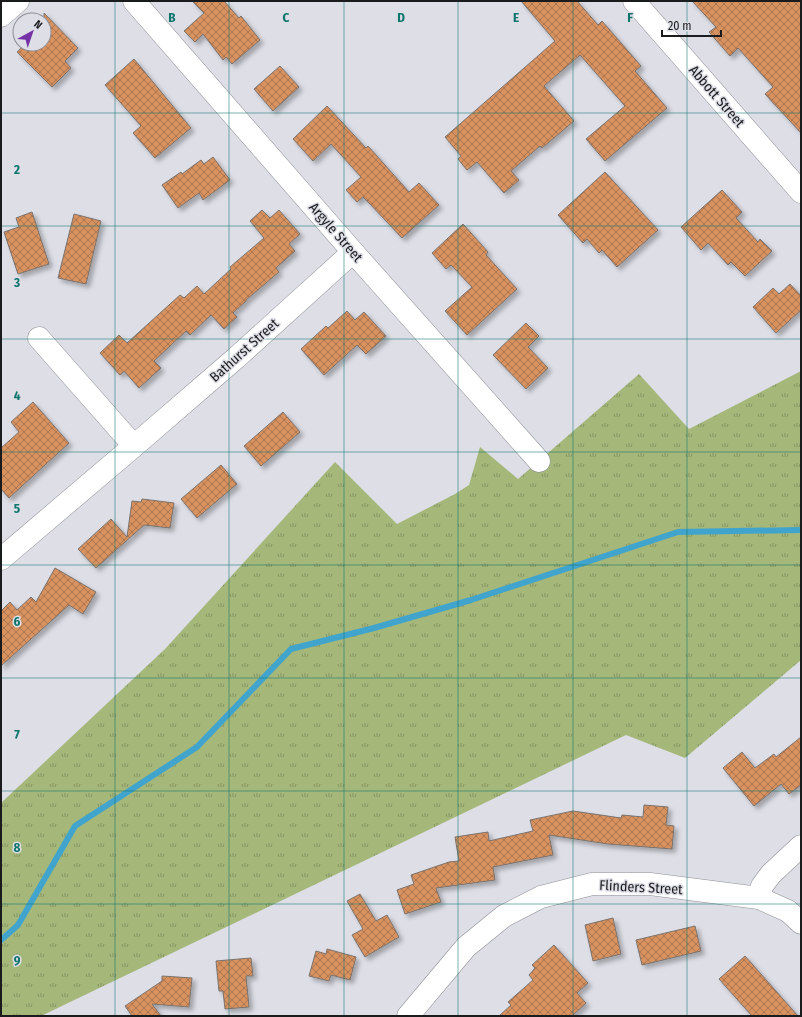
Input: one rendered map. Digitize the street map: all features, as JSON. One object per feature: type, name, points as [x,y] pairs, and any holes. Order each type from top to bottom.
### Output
[{"type":"main road","points":[[1,16],[18,1]]},
{"type":"main road","name":"Argyle Street","points":[[134,1],[441,352],[539,461]]},
{"type":"main road","name":"Abbott Street","points":[[634,1],[801,192]]},
{"type":"main road","name":"Bathurst Street","points":[[1,559],[236,358],[353,252]]},
{"type":"main road","points":[[39,338],[134,446]]},
{"type":"main road","points":[[759,898],[762,886],[772,874],[801,846]]},
{"type":"main road","name":"Flinders Street","points":[[408,1016],[466,947],[504,916],[541,897],[592,884],[650,884],[759,898],[788,911],[801,923]]},
{"type":"green space","points":[[801,371],[801,660],[685,758],[626,735],[41,1016],[1,1016],[1,803],[165,649],[335,462],[397,524],[455,494],[469,485],[480,447],[518,479],[639,374],[689,429]]},
{"type":"building","points":[[192,1],[224,1],[239,18],[241,16],[260,40],[232,64],[226,57],[223,60],[203,34],[195,42],[184,31],[204,13]]},
{"type":"building","points":[[521,1],[577,1],[598,25],[602,21],[641,66],[635,71],[667,108],[605,161],[586,139],[625,106],[580,55],[544,86],[574,121],[542,148],[540,146],[511,171],[519,180],[504,193],[477,162],[467,170],[458,159],[461,156],[445,137],[555,41]]},
{"type":"building","points":[[692,1],[801,1],[801,133],[765,94],[773,87],[738,48],[730,56],[709,32],[716,27]]},
{"type":"building","points":[[52,21],[78,48],[65,61],[71,68],[52,87],[17,52],[52,52]]},
{"type":"building","points":[[134,59],[191,128],[155,158],[133,133],[141,126],[105,85]]},
{"type":"building","points":[[280,66],[299,87],[273,111],[254,89]]},
{"type":"building","points":[[327,106],[366,148],[368,146],[409,192],[419,183],[439,205],[402,238],[363,197],[357,202],[346,190],[361,177],[331,144],[313,161],[293,139]]},
{"type":"building","points":[[213,157],[230,180],[203,200],[199,193],[178,208],[162,185],[181,172],[182,174],[201,160],[204,164]]},
{"type":"building","points":[[605,172],[658,230],[617,267],[602,250],[599,253],[587,239],[583,243],[558,215]]},
{"type":"building","points":[[722,190],[742,212],[736,218],[758,242],[760,239],[772,251],[745,276],[731,262],[728,265],[708,243],[701,250],[681,227]]},
{"type":"building","points":[[262,210],[270,218],[279,210],[300,234],[289,244],[295,251],[276,268],[279,272],[233,313],[237,317],[224,329],[211,315],[190,335],[186,331],[154,361],[161,368],[139,388],[124,371],[120,375],[100,353],[119,335],[127,343],[180,295],[184,298],[197,286],[204,294],[231,269],[230,267],[264,238],[250,221]]},
{"type":"building","points":[[32,212],[49,264],[18,274],[4,232],[19,227],[16,218]]},
{"type":"building","points":[[74,214],[101,221],[86,284],[58,278]]},
{"type":"building","points":[[463,224],[488,252],[486,255],[517,289],[467,335],[445,311],[472,287],[451,265],[446,269],[432,253]]},
{"type":"building","points":[[790,284],[801,296],[801,310],[776,333],[753,307],[773,288],[779,294]]},
{"type":"building","points":[[347,311],[355,320],[364,312],[386,336],[366,354],[357,345],[324,375],[301,349],[326,326],[328,328]]},
{"type":"building","points":[[526,323],[539,336],[528,347],[548,368],[526,389],[493,355]]},
{"type":"building","points":[[33,402],[69,443],[9,498],[1,489],[1,448],[19,432],[11,422]]},
{"type":"building","points":[[283,412],[300,432],[261,466],[244,446]]},
{"type":"building","points":[[221,465],[237,484],[197,518],[181,499]]},
{"type":"building","points":[[142,499],[174,503],[170,528],[144,525],[96,568],[78,549],[111,519],[127,537],[132,501],[141,502]]},
{"type":"building","points":[[55,568],[96,592],[83,614],[69,605],[1,666],[1,611],[10,602],[17,610],[31,597],[36,602]]},
{"type":"building","points":[[801,737],[801,785],[789,794],[781,784],[754,806],[723,768],[742,752],[755,768],[774,754],[776,757]]},
{"type":"building","points":[[644,805],[668,807],[666,825],[674,826],[672,849],[608,844],[549,835],[553,855],[493,867],[495,880],[436,888],[441,902],[405,914],[397,890],[414,884],[411,875],[449,862],[459,861],[455,837],[488,832],[489,841],[533,831],[530,820],[573,811],[621,818],[622,815],[643,817]]},
{"type":"building","points":[[360,894],[376,921],[387,915],[399,937],[365,957],[352,935],[363,929],[347,901]]},
{"type":"building","points":[[613,918],[621,954],[593,961],[585,925]]},
{"type":"building","points":[[695,926],[701,951],[642,965],[636,940]]},
{"type":"building","points":[[554,945],[588,983],[577,993],[586,1003],[572,1016],[499,1016],[511,1005],[508,1002],[533,980],[529,975],[535,968],[532,965]]},
{"type":"building","points":[[327,949],[356,957],[350,980],[331,975],[329,981],[309,976],[316,951],[326,954]]},
{"type":"building","points":[[745,956],[798,1016],[752,1016],[719,979]]},
{"type":"building","points":[[251,958],[253,976],[246,976],[249,1007],[225,1009],[223,991],[219,991],[216,961]]},
{"type":"building","points":[[162,976],[192,978],[189,1007],[152,1004],[161,1016],[132,1016],[125,1006],[162,981]]},
{"type":"waterway","points":[[1,940],[18,925],[75,826],[197,747],[291,649],[374,628],[471,600],[678,532],[801,530]]}]
